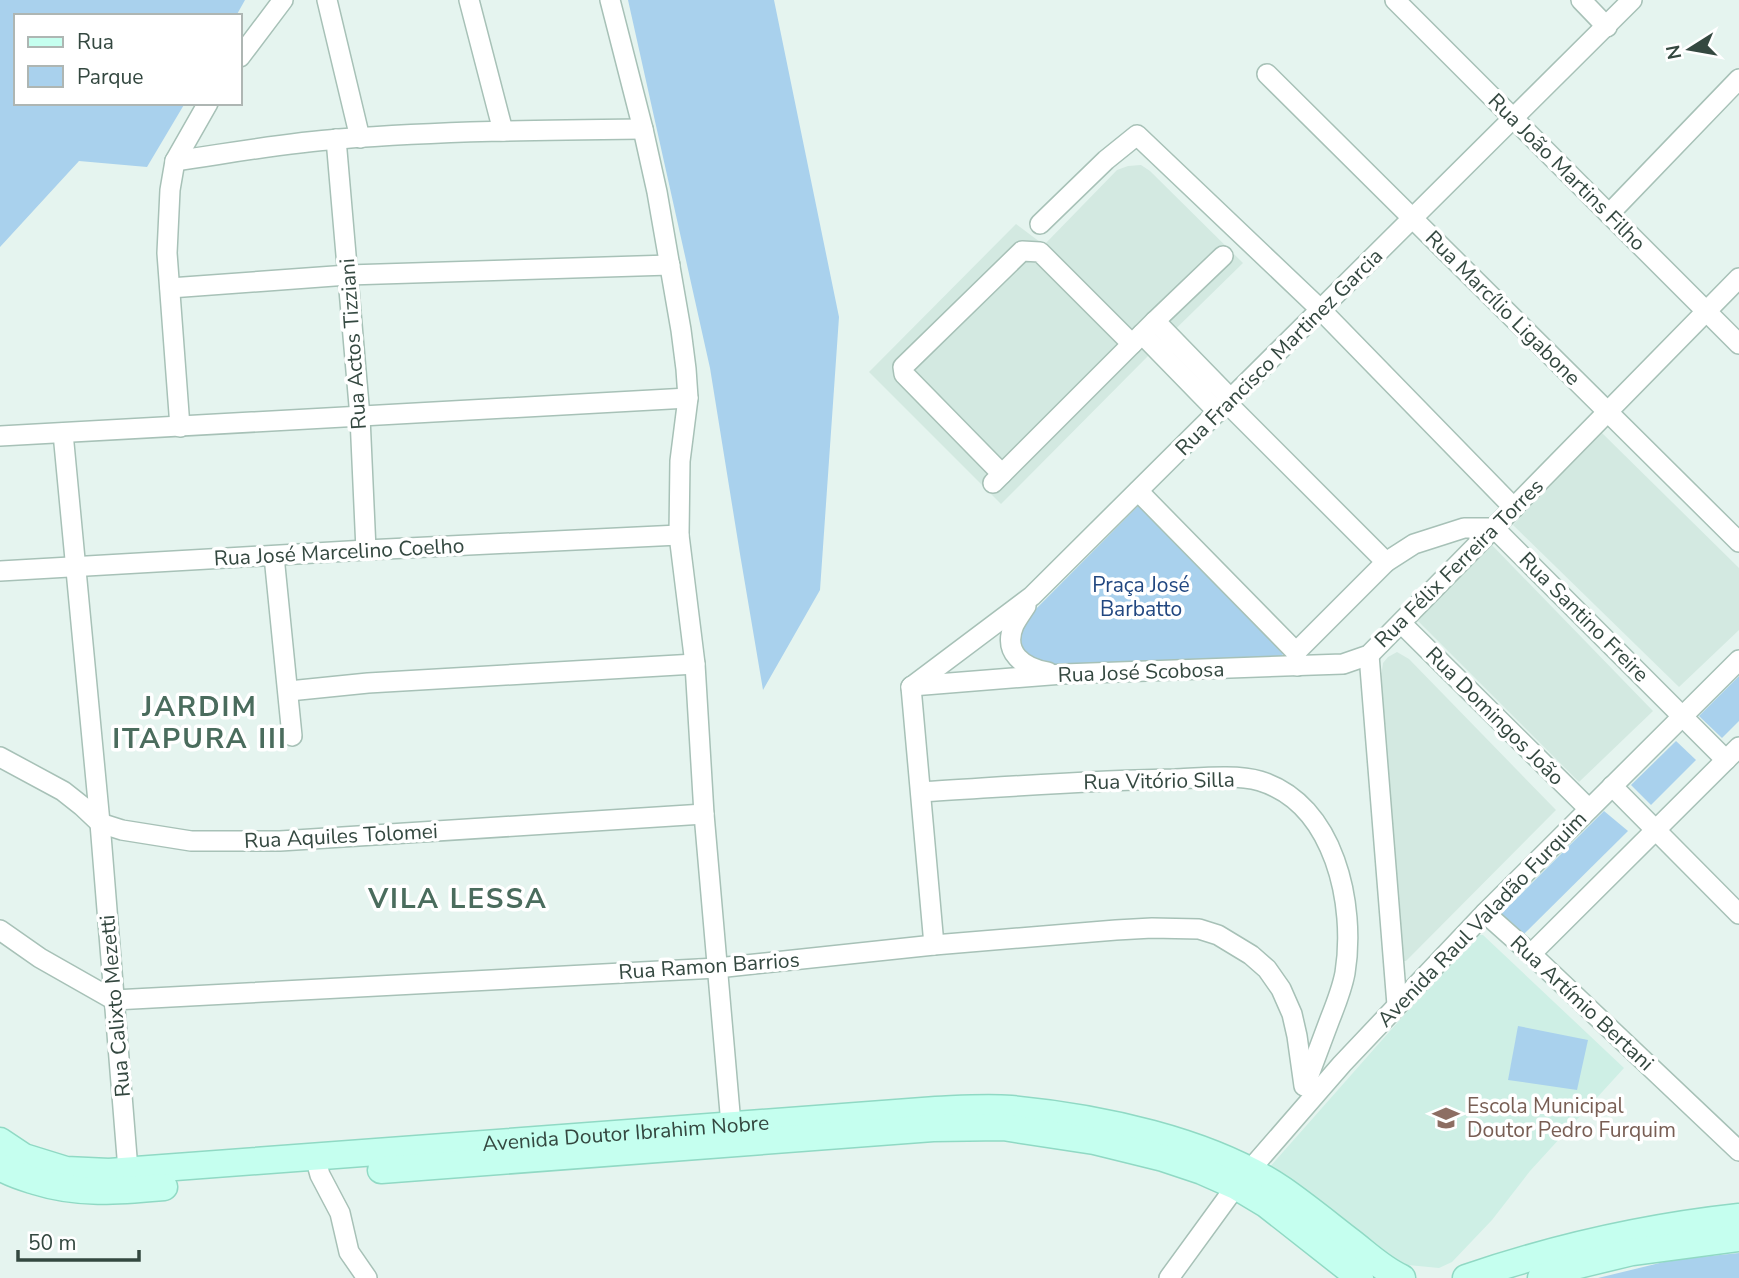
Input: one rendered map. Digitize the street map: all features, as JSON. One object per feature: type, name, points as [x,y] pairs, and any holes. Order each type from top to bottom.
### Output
[{"type":"main road","name":"Avenida Doutor Ibrahim Nobre","points":[[0,1167],[11,1174],[58,1189],[106,1191],[129,1181],[732,1135],[936,1110],[1009,1109],[1102,1122],[1172,1140],[1214,1154],[1243,1178]]},
{"type":"main road","name":"Avenida Doutor Ibrahim Nobre","points":[[0,1141],[24,1157],[66,1170],[109,1172],[129,1181]]},
{"type":"main road","points":[[1243,1178],[1266,1204],[1349,1274]]},
{"type":"main road","points":[[1243,1178],[1282,1189],[1387,1271],[1402,1278]]},
{"type":"main road","points":[[1466,1278],[1633,1232],[1739,1217]]},
{"type":"main road","points":[[1541,1278],[1578,1265],[1632,1252],[1739,1238]]},
{"type":"street","points":[[242,54],[282,0]]},
{"type":"street","points":[[327,0],[360,138]]},
{"type":"street","points":[[469,0],[503,131]]},
{"type":"street","points":[[610,0],[657,192],[681,330],[688,398],[680,461],[679,535],[695,664],[704,814],[732,1135]]},
{"type":"street","name":"Rua João Martins Filho","points":[[1395,0],[1739,344]]},
{"type":"street","points":[[1581,0],[1606,27]]},
{"type":"street","name":"Rua Francisco Martinez Garcia","points":[[911,687],[1032,596],[1632,0]]},
{"type":"street","name":"Rua Marcílio Ligabone","points":[[1267,74],[1739,542]]},
{"type":"street","points":[[1609,214],[1739,79]]},
{"type":"street","points":[[180,427],[167,225],[175,161],[207,105]]},
{"type":"street","points":[[175,161],[336,139],[503,131],[643,129]]},
{"type":"street","points":[[1040,224],[1106,160],[1137,135],[1321,310],[1514,508]]},
{"type":"street","name":"Rua Actos Tizziani","points":[[336,139],[360,416],[366,550]]},
{"type":"street","points":[[1223,256],[1143,333],[997,479],[904,374],[904,367],[1022,251],[1040,252],[1143,333],[1225,405],[1386,562]]},
{"type":"street","points":[[170,288],[348,275],[670,265]]},
{"type":"street","name":"Rua Félix Ferreira Torres","points":[[1397,1005],[1369,655],[1739,278]]},
{"type":"street","points":[[0,436],[688,398]]},
{"type":"street","name":"Rua Calixto Mezetti","points":[[63,433],[100,822],[129,1181]]},
{"type":"street","points":[[1138,491],[1297,660],[1386,562],[1413,544],[1464,528],[1494,528]]},
{"type":"street","name":"Rua Santino Freire","points":[[1494,528],[1683,716],[1732,754]]},
{"type":"street","name":"Rua José Marcelino Coelho","points":[[0,571],[679,535]]},
{"type":"street","points":[[274,556],[292,736]]},
{"type":"street","points":[[1032,596],[1014,625],[1011,636],[1013,649],[1018,659],[1028,667],[1063,674]]},
{"type":"street","name":"Rua Domingos João","points":[[1401,623],[1589,809]]},
{"type":"street","name":"Rua José Scobosa","points":[[911,687],[1063,674],[1297,660],[1343,664],[1369,655]]},
{"type":"street","name":"Avenida Raul Valadão Furquim","points":[[1169,1278],[1243,1178],[1397,1005],[1485,913],[1739,660]]},
{"type":"street","points":[[289,691],[368,683],[695,664]]},
{"type":"street","points":[[911,687],[934,945]]},
{"type":"street","points":[[1531,954],[1732,754]]},
{"type":"street","name":"Rua Aquiles Tolomei","points":[[0,757],[62,791],[100,822],[150,836],[191,841],[229,842],[363,836],[704,814]]},
{"type":"street","name":"Rua Vitório Silla","points":[[921,792],[1136,779],[1230,778],[1258,780],[1281,790],[1300,803],[1329,844],[1347,915],[1345,974],[1304,1086]]},
{"type":"street","points":[[1612,786],[1739,914]]},
{"type":"street","name":"Rua Artímio Bertani","points":[[1485,913],[1739,1151]]},
{"type":"street","name":"Rua Ramon Barrios","points":[[114,1000],[717,968],[934,945],[1152,928],[1199,929],[1218,935],[1251,955],[1281,989],[1295,1025],[1304,1086],[1294,1118]]},
{"type":"street","points":[[0,930],[40,958],[114,1000]]},
{"type":"street","points":[[1281,989],[1303,1018],[1325,1032]]},
{"type":"street","points":[[318,1166],[340,1213],[349,1252],[367,1278]]},
{"type":"shaded area","points":[[1141,165],[1243,263],[1001,504],[869,372],[1016,224],[1044,245],[1117,170]]},
{"type":"shaded area","points":[[1601,432],[1739,568],[1739,630],[1679,687],[1513,525]]},
{"type":"shaded area","points":[[1489,542],[1653,711],[1579,782],[1418,621]]},
{"type":"shaded area","points":[[1397,652],[1409,659],[1556,810],[1406,961],[1402,961],[1398,954],[1381,678],[1383,663]]},
{"type":"shaded area","name":"Escola Municipal Doutor Pedro Furquim","points":[[1483,935],[1624,1068],[1452,1262],[1439,1268],[1408,1265],[1383,1255],[1269,1168],[1473,937]]},
{"type":"green space","points":[[0,0],[245,0],[237,14],[14,14],[14,105],[184,105],[147,167],[79,161],[0,247]]},
{"type":"green space","points":[[628,0],[774,0],[839,317],[820,590],[763,690],[710,368]]},
{"type":"green space","name":"Praça José Barbatto","points":[[1142,502],[1285,651],[1281,657],[1054,665],[1027,654],[1022,643],[1020,625]]},
{"type":"green space","points":[[1739,676],[1739,721],[1722,738],[1699,716]]},
{"type":"green space","points":[[1676,741],[1696,760],[1651,805],[1631,785]]},
{"type":"green space","points":[[1604,811],[1628,831],[1523,935],[1501,914]]},
{"type":"green space","points":[[1518,1026],[1588,1040],[1577,1090],[1508,1080]]},
{"type":"green space","points":[[1739,1253],[1739,1278],[1598,1278],[1672,1260]]},
{"type":"place","name":"Escola Municipal Doutor Pedro Furquim","points":[[1446,1118]]},
{"type":"district","name":"JARDIM ITAPURA III","points":[[200,722]]},
{"type":"district","name":"VILA LESSA","points":[[458,898]]}]
